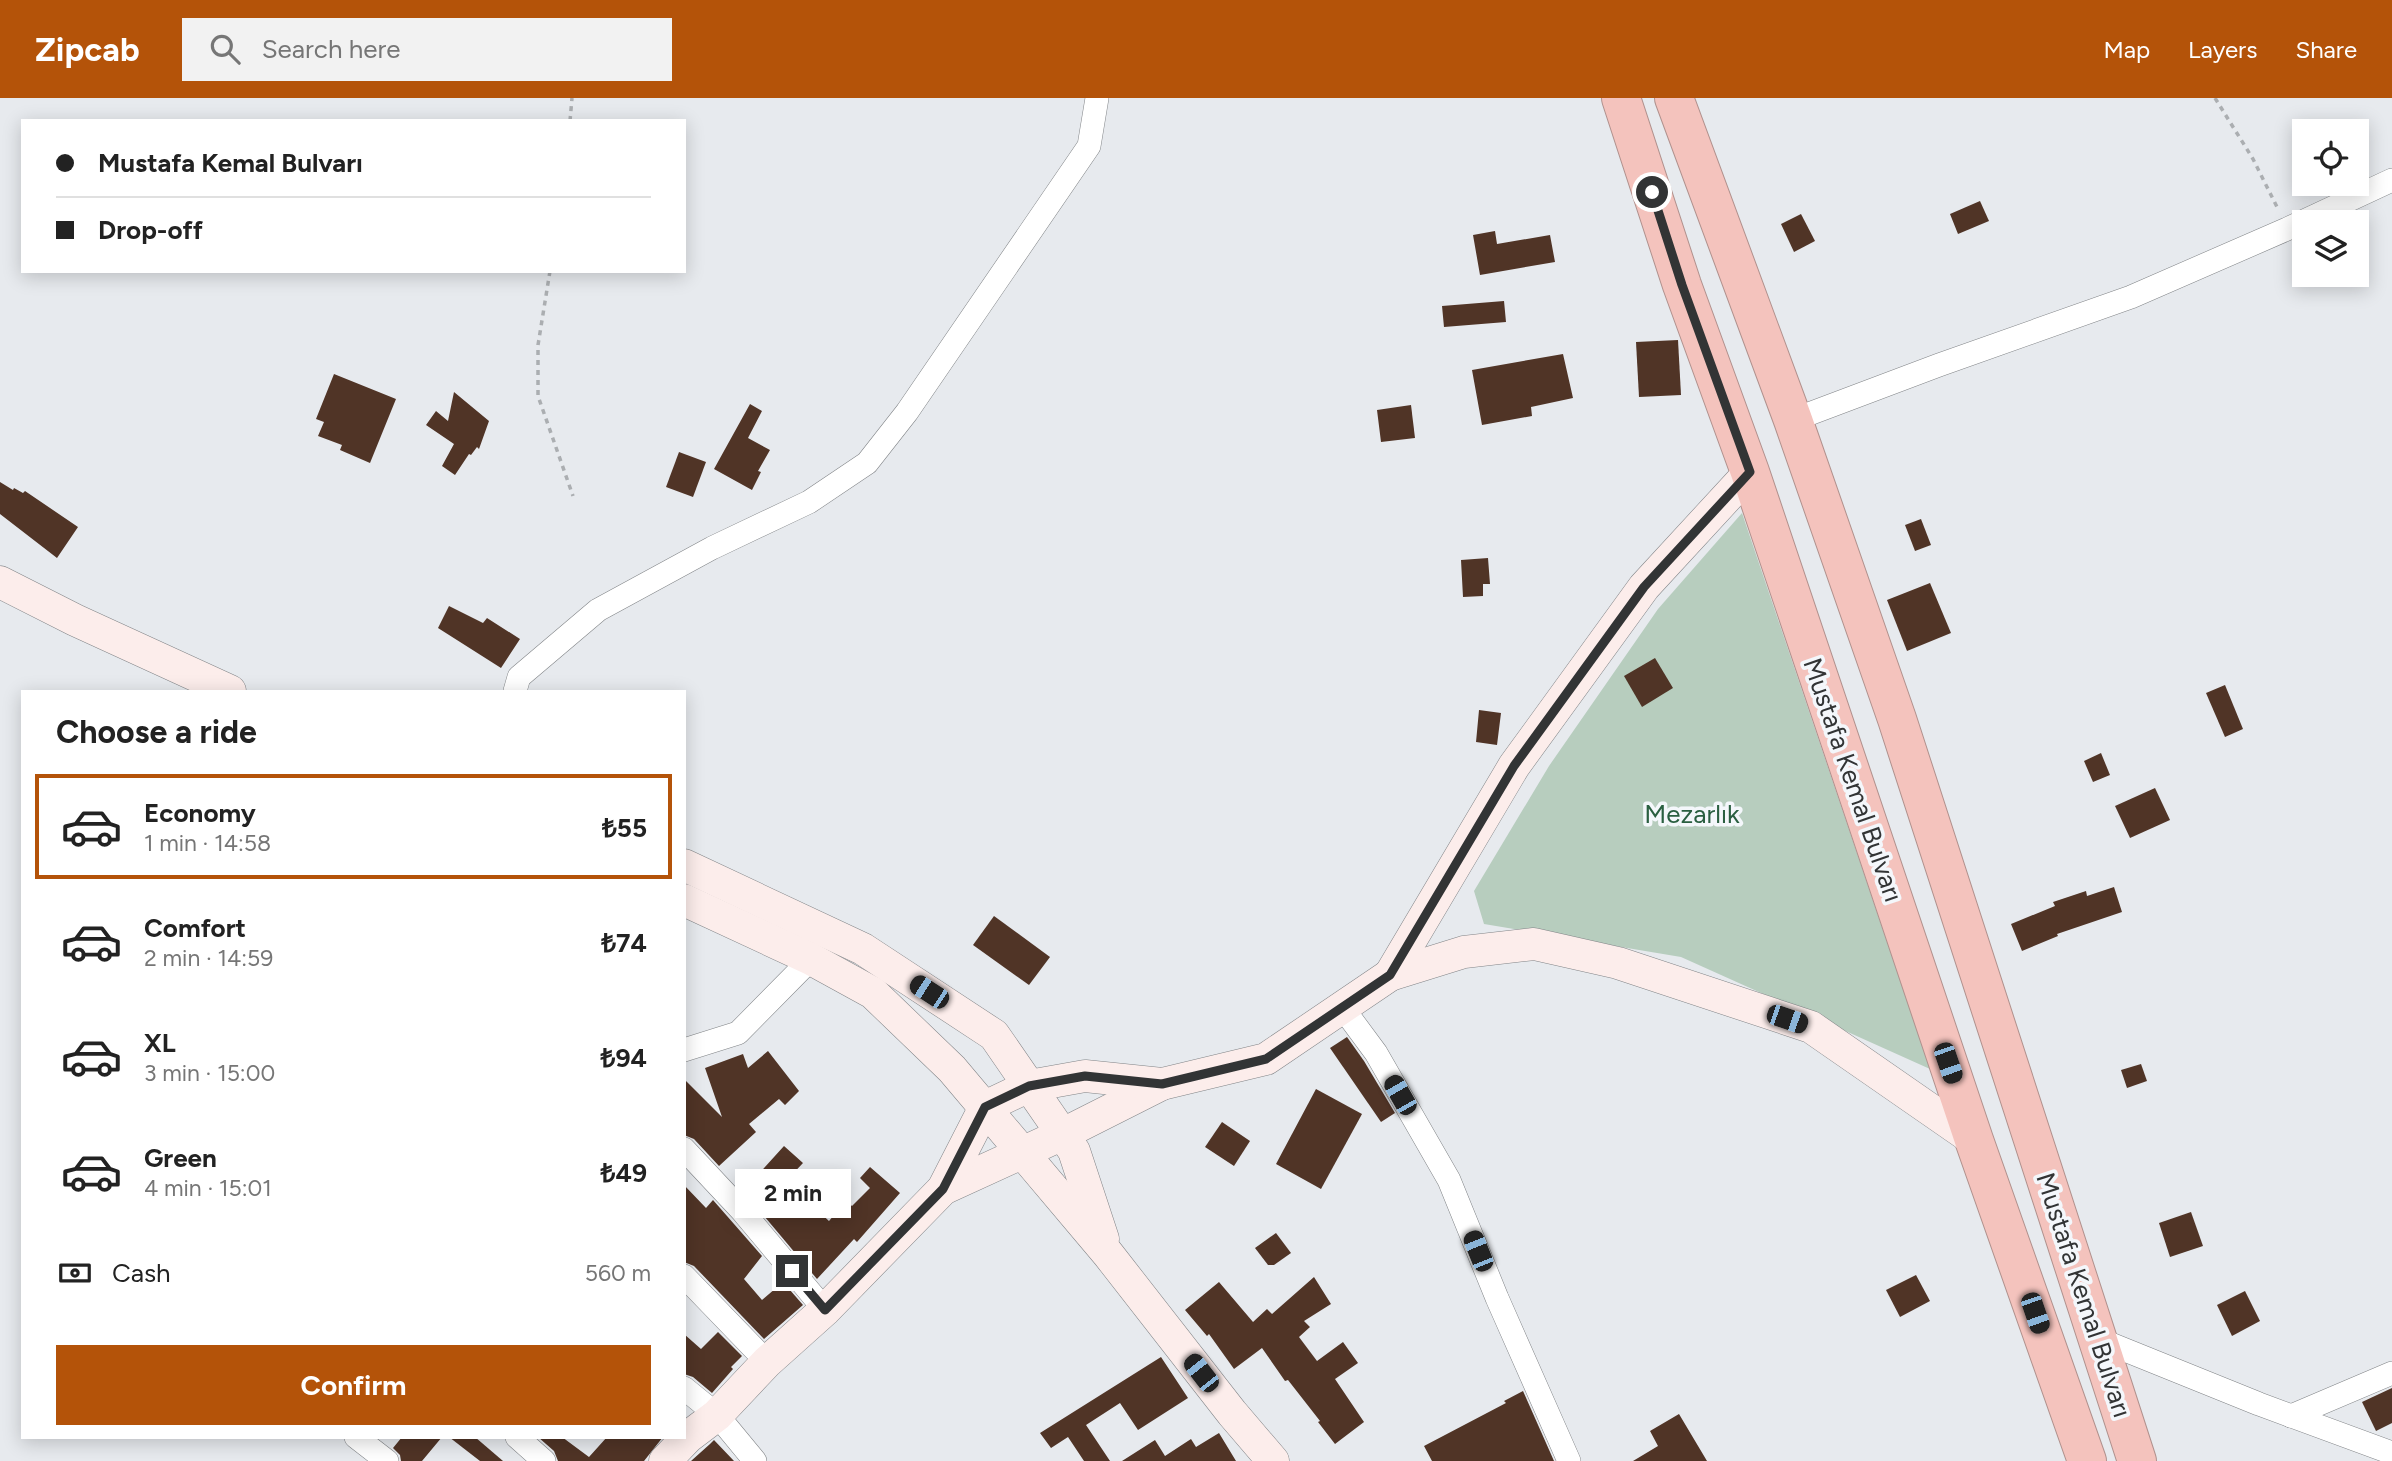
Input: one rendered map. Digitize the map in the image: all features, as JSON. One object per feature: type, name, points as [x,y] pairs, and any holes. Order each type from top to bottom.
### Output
[{"type":"highway","name":"Mustafa Kemal Bulvarı","points":[[1621,98],[1682,285],[1750,472],[1974,1140],[2087,1461]]},
{"type":"highway","name":"Mustafa Kemal Bulvarı","points":[[1674,98],[1793,420],[1897,719],[2137,1461]]},
{"type":"street","points":[[515,690],[519,677],[598,610],[712,548],[809,502],[867,463],[907,412],[1089,146],[1097,98]]},
{"type":"street","points":[[1793,420],[2131,297],[2392,180]]},
{"type":"street","points":[[1390,975],[1514,766],[1644,587],[1750,472]]},
{"type":"street","points":[[0,582],[75,620],[228,690]]},
{"type":"street","points":[[0,592],[86,638],[204,690]]},
{"type":"street","points":[[686,866],[863,949],[994,1035],[1074,1151],[1108,1254]]},
{"type":"street","points":[[686,901],[811,959],[873,993],[952,1069],[985,1107],[1108,1254],[1232,1413],[1273,1461]]},
{"type":"street","points":[[943,1189],[1063,1135],[1162,1084],[1266,1059],[1390,975],[1464,952],[1534,944],[1618,963],[1811,1027],[1974,1140]]},
{"type":"street","points":[[686,1049],[738,1032],[811,959]]},
{"type":"street","points":[[1342,1007],[1376,1053],[1449,1180],[1497,1298],[1569,1461]]},
{"type":"street","points":[[665,1461],[688,1437],[717,1415],[767,1362],[825,1310],[943,1189],[985,1107],[1029,1086],[1085,1076],[1162,1084]]},
{"type":"street","points":[[686,1151],[743,1212],[825,1310]]},
{"type":"street","points":[[686,1278],[767,1362]]},
{"type":"street","points":[[2098,1339],[2392,1453]]},
{"type":"street","points":[[2291,1416],[2392,1373]]},
{"type":"street","points":[[686,1390],[717,1415],[755,1461]]},
{"type":"street","points":[[359,1439],[387,1461]]},
{"type":"street","points":[[519,1439],[544,1461]]},
{"type":"path","points":[[570,119],[572,98]]},
{"type":"path","points":[[2215,98],[2253,159],[2287,229]]},
{"type":"path","points":[[550,273],[538,345],[538,396],[573,496]]},
{"type":"green space","name":"Mezarlık","points":[[1742,513],[1930,1069],[1681,957],[1484,924],[1474,891],[1549,766],[1658,609]]},
{"type":"building","points":[[1980,201],[1989,221],[1958,234],[1950,214]]},
{"type":"building","points":[[1801,214],[1815,241],[1794,252],[1781,224]]},
{"type":"building","points":[[1495,231],[1497,244],[1550,235],[1555,262],[1480,275],[1473,235]]},
{"type":"building","points":[[1504,301],[1506,322],[1444,327],[1442,306]]},
{"type":"building","points":[[1678,340],[1681,395],[1639,397],[1636,342]]},
{"type":"building","points":[[1563,354],[1573,398],[1531,407],[1532,416],[1482,425],[1472,370]]},
{"type":"building","points":[[334,374],[396,399],[370,463],[340,450],[342,445],[318,436],[324,422],[316,419]]},
{"type":"building","points":[[454,392],[489,421],[479,449],[477,447],[469,454],[455,475],[442,466],[454,444],[426,425],[436,411],[448,421]]},
{"type":"building","points":[[750,404],[762,411],[748,438],[770,450],[758,471],[761,472],[752,490],[714,469]]},
{"type":"building","points":[[1411,405],[1415,438],[1381,442],[1377,410]]},
{"type":"building","points":[[679,452],[706,462],[693,497],[666,487]]},
{"type":"building","points":[[0,482],[13,490],[14,488],[23,493],[25,491],[78,527],[57,558],[0,514]]},
{"type":"building","points":[[1921,519],[1931,545],[1915,551],[1905,525]]},
{"type":"building","points":[[1488,558],[1490,584],[1483,584],[1483,596],[1463,597],[1461,560]]},
{"type":"building","points":[[1930,583],[1951,633],[1907,651],[1887,600]]},
{"type":"building","points":[[449,606],[483,623],[487,618],[520,639],[501,668],[438,628]]},
{"type":"building","points":[[1655,658],[1673,688],[1642,707],[1624,676]]},
{"type":"building","points":[[2225,685],[2243,729],[2225,737],[2206,693]]},
{"type":"building","points":[[1479,710],[1501,713],[1497,745],[1476,742]]},
{"type":"building","points":[[2101,753],[2110,775],[2093,782],[2084,761]]},
{"type":"building","points":[[2155,788],[2170,820],[2130,838],[2115,806]]},
{"type":"building","points":[[2114,887],[2122,912],[2057,934],[2058,936],[2022,951],[2011,924],[2055,906],[2053,902],[2086,891],[2087,896]]},
{"type":"building","points":[[994,916],[1050,957],[1029,985],[973,945]]},
{"type":"building","points":[[1347,1037],[1395,1113],[1381,1122],[1330,1048]]},
{"type":"building","points":[[768,1051],[799,1091],[785,1105],[779,1099],[749,1124],[756,1132],[719,1166],[694,1139],[686,1136],[686,1081],[722,1117],[705,1068],[743,1054],[748,1068]]},
{"type":"building","points":[[2141,1064],[2147,1081],[2127,1088],[2121,1070]]},
{"type":"building","points":[[1316,1089],[1362,1114],[1321,1189],[1276,1164]]},
{"type":"building","points":[[1222,1122],[1250,1141],[1234,1166],[1205,1147]]},
{"type":"building","points":[[784,1146],[803,1163],[786,1181],[829,1221],[846,1201],[852,1206],[870,1188],[860,1178],[870,1167],[900,1193],[857,1242],[854,1239],[817,1279],[743,1191]]},
{"type":"building","points":[[686,1187],[706,1208],[713,1200],[762,1256],[744,1279],[762,1300],[783,1282],[803,1305],[764,1339],[694,1266],[686,1263]]},
{"type":"building","points":[[2191,1212],[2203,1246],[2170,1257],[2159,1223]]},
{"type":"building","points":[[1276,1233],[1291,1253],[1274,1265],[1268,1265],[1255,1248]]},
{"type":"building","points":[[1916,1275],[1930,1301],[1900,1317],[1886,1290]]},
{"type":"building","points":[[1314,1277],[1331,1304],[1304,1321],[1310,1327],[1299,1337],[1317,1361],[1343,1342],[1358,1363],[1335,1379],[1364,1422],[1335,1444],[1262,1348],[1234,1369],[1209,1334],[1207,1336],[1185,1310],[1219,1282],[1253,1322],[1267,1309],[1272,1314]]},
{"type":"building","points":[[2245,1291],[2260,1321],[2232,1336],[2217,1305]]},
{"type":"building","points":[[718,1332],[742,1356],[712,1393],[693,1377],[686,1375],[686,1336],[701,1349]]},
{"type":"building","points":[[1161,1357],[1188,1398],[1138,1430],[1120,1403],[1086,1425],[1110,1461],[1084,1461],[1068,1437],[1051,1448],[1040,1433]]},
{"type":"building","points":[[2392,1388],[2392,1423],[2376,1431],[2362,1402]]},
{"type":"building","points":[[1523,1391],[1554,1461],[1432,1461],[1424,1446],[1506,1403],[1504,1401]]},
{"type":"building","points":[[1679,1414],[1707,1461],[1633,1461],[1658,1446],[1650,1431]]},
{"type":"building","points":[[1219,1433],[1236,1461],[1122,1461],[1155,1440],[1165,1456],[1191,1439],[1196,1447]]},
{"type":"building","points":[[400,1439],[440,1439],[422,1461],[401,1461],[400,1455],[393,1448]]},
{"type":"building","points":[[452,1439],[477,1439],[503,1461],[480,1461]]},
{"type":"building","points":[[540,1439],[565,1439],[589,1457],[605,1439],[661,1439],[644,1461],[558,1461],[554,1451]]},
{"type":"building","points":[[714,1440],[734,1461],[691,1461],[710,1444]]},
{"type":"route","points":[[792,1271],[825,1310],[943,1189],[985,1107],[1029,1086],[1085,1076],[1162,1084],[1266,1059],[1390,975],[1514,766],[1644,587],[1750,472],[1682,285],[1652,192]]}]
